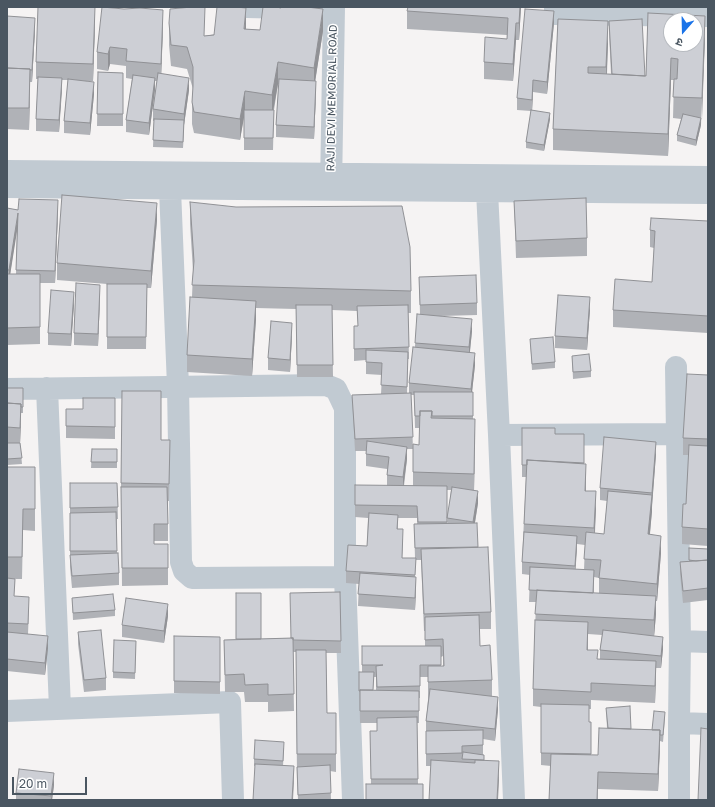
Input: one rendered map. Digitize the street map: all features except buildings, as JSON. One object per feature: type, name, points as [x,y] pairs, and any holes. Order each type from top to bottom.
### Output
[{"type":"street","points":[[247,7],[334,8]]},
{"type":"street","points":[[555,7],[555,14],[663,13]]},
{"type":"street","name":"RAJI DEVI MEMORIAL ROAD","points":[[331,182],[334,8]]},
{"type":"street","points":[[7,171],[331,182],[488,183],[708,177]]},
{"type":"street","points":[[7,187],[170,189],[331,182]]},
{"type":"street","points":[[488,183],[708,193]]},
{"type":"street","points":[[488,183],[514,800]]},
{"type":"street","points":[[170,189],[178,386],[181,562],[184,571],[192,578],[345,577]]},
{"type":"street","points":[[676,367],[680,641],[679,800]]},
{"type":"street","points":[[7,389],[326,385],[336,389],[345,408],[345,577],[353,800]]},
{"type":"street","points":[[47,388],[60,709]]},
{"type":"street","points":[[499,435],[677,434]]},
{"type":"street","points":[[680,641],[708,642]]},
{"type":"street","points":[[7,711],[230,702],[233,800]]},
{"type":"street","points":[[679,723],[708,724]]}]
